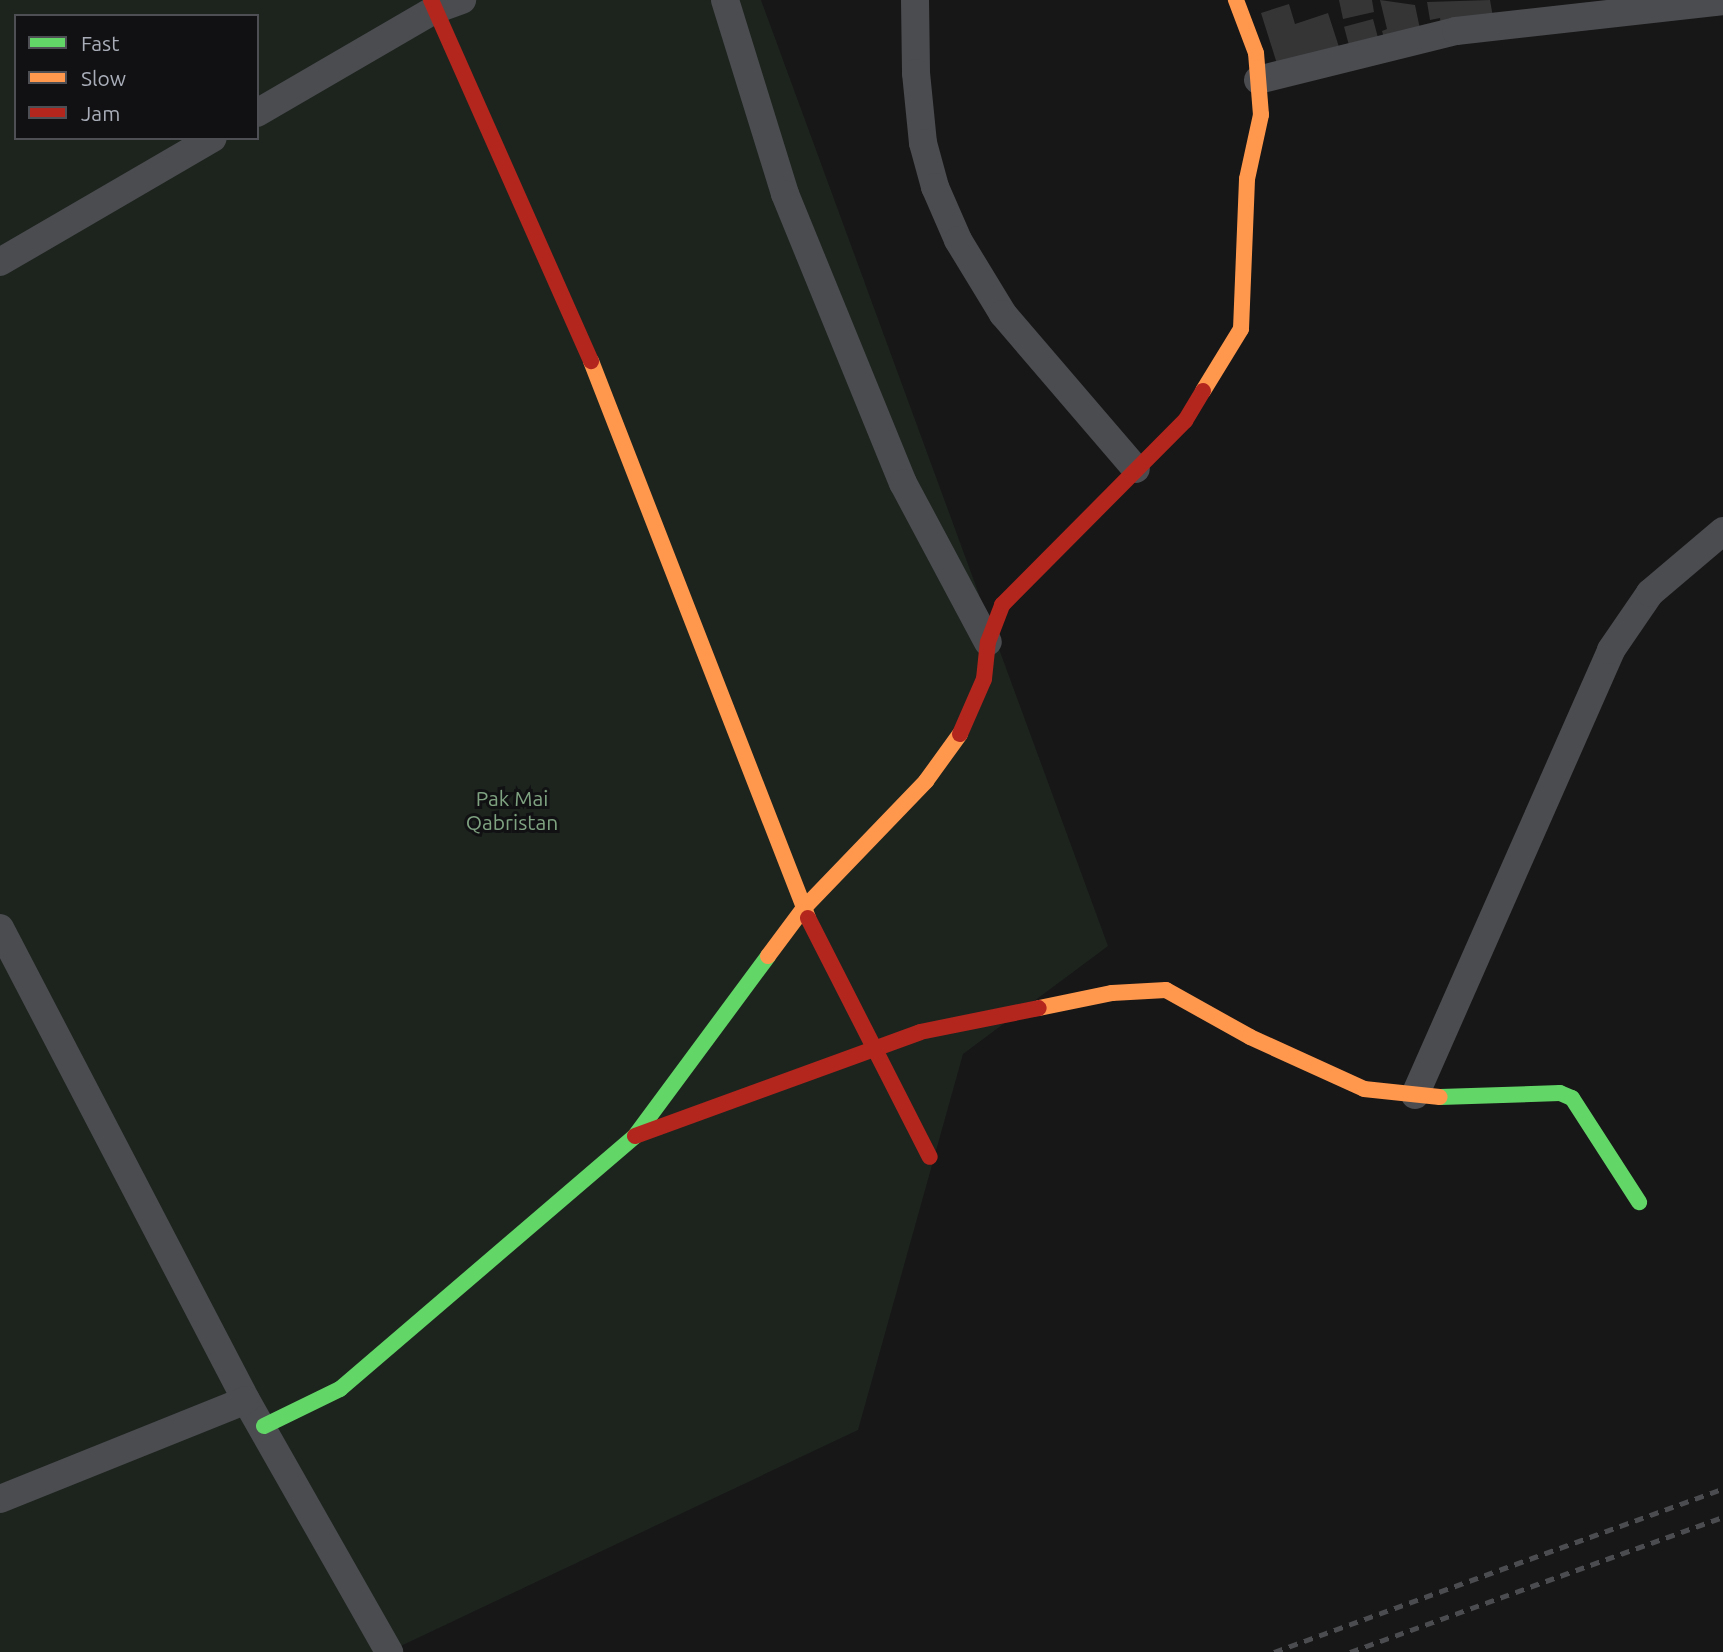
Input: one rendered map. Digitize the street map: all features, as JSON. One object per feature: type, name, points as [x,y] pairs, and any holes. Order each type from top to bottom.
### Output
[{"type":"street","points":[[259,112],[432,5],[462,0]]},
{"type":"street","points":[[725,0],[785,194],[903,483],[988,642]]},
{"type":"street","points":[[915,0],[916,73],[923,143],[935,187],[958,240],[1003,314],[1136,469]]},
{"type":"street","points":[[264,1426],[340,1389],[635,1136],[803,909],[926,781],[960,735],[984,679],[988,642],[1002,605],[1185,421],[1241,329],[1247,179],[1261,115],[1256,53],[1236,0]]},
{"type":"street","points":[[1258,80],[1456,31],[1723,1]]},
{"type":"street","points":[[432,5],[589,357],[803,909],[930,1157]]},
{"type":"street","points":[[0,262],[210,140]]},
{"type":"street","points":[[1415,1095],[1611,650],[1650,593],[1723,531]]},
{"type":"street","points":[[0,928],[246,1400],[264,1426],[388,1652]]},
{"type":"street","points":[[635,1136],[920,1032],[1112,993],[1166,990],[1250,1037],[1364,1089],[1463,1100],[1559,1093],[1572,1098],[1639,1202]]},
{"type":"street","points":[[0,1499],[246,1400]]},
{"type":"green space","name":"Pak Mai Qabristan","points":[[0,0],[761,0],[1108,946],[963,1054],[858,1430],[388,1652],[0,1652]]},
{"type":"building","points":[[1339,0],[1372,0],[1374,12],[1343,19]]},
{"type":"building","points":[[1380,0],[1415,5],[1420,29],[1384,38],[1382,31],[1387,29]]},
{"type":"building","points":[[1490,0],[1493,17],[1441,26],[1440,18],[1430,20],[1427,2]]},
{"type":"building","points":[[1289,4],[1295,24],[1328,13],[1339,47],[1278,67],[1261,13]]},
{"type":"building","points":[[1373,19],[1379,41],[1350,49],[1344,27]]},
{"type":"railway","points":[[1274,1652],[1723,1489]]},
{"type":"railway","points":[[1350,1652],[1723,1517]]},
{"type":"traffic: fast","points":[[264,1426],[340,1389],[635,1136],[768,956]]},
{"type":"traffic: fast","points":[[1440,1097],[1560,1093],[1572,1098],[1639,1202]]},
{"type":"traffic: slow","points":[[1203,391],[1241,329],[1247,179],[1261,115],[1256,53],[1236,0]]},
{"type":"traffic: slow","points":[[591,361],[808,918]]},
{"type":"traffic: slow","points":[[768,956],[803,909],[926,781],[960,734]]},
{"type":"traffic: slow","points":[[1039,1008],[1112,993],[1166,990],[1250,1037],[1364,1089],[1440,1097]]},
{"type":"traffic: jam","points":[[431,0],[591,361]]},
{"type":"traffic: jam","points":[[960,734],[984,679],[988,642],[1002,605],[1185,421],[1203,391]]},
{"type":"traffic: jam","points":[[808,918],[930,1157]]},
{"type":"traffic: jam","points":[[635,1136],[920,1032],[1039,1008]]}]
